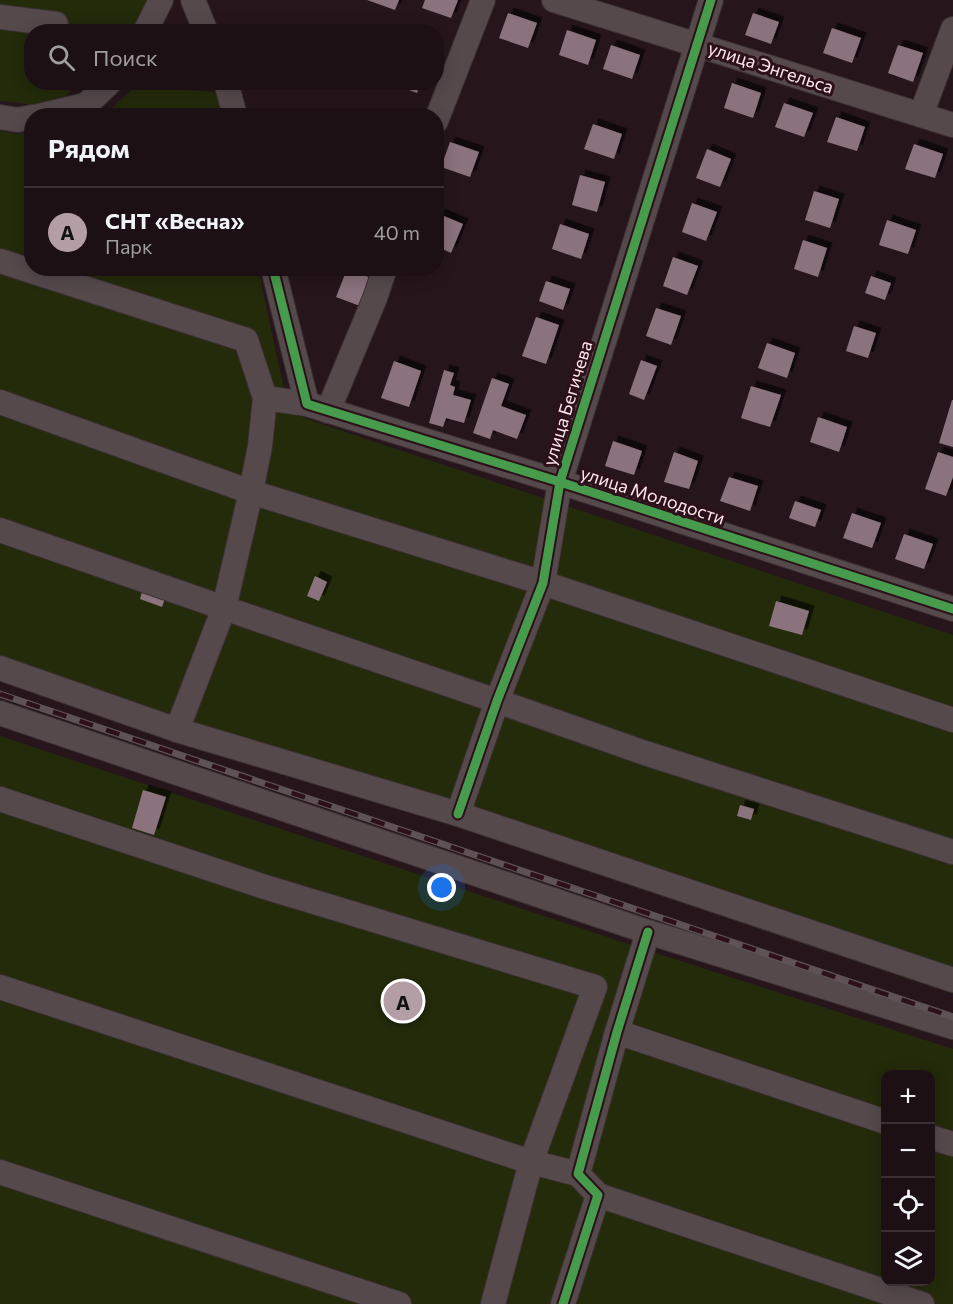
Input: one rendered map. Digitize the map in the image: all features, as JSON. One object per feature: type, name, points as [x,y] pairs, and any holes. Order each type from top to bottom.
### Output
[{"type":"street","points":[[149,24],[161,0]]},
{"type":"street","points":[[194,0],[203,24]]},
{"type":"street","points":[[441,108],[483,0]]},
{"type":"street","name":"улица Энгельса","points":[[554,0],[953,125]]},
{"type":"street","name":"улица Бегичева","points":[[458,814],[497,701],[543,583],[560,482],[711,0]]},
{"type":"street","points":[[0,17],[56,24]]},
{"type":"street","points":[[921,115],[953,29]]},
{"type":"street","points":[[73,108],[86,105],[102,90]]},
{"type":"street","points":[[228,90],[233,108]]},
{"type":"street","points":[[0,117],[24,119]]},
{"type":"street","points":[[0,261],[24,269]]},
{"type":"street","points":[[47,276],[246,340],[265,398],[260,446],[224,608],[177,730]]},
{"type":"street","points":[[276,276],[317,408]]},
{"type":"street","points":[[317,408],[375,298],[382,276]]},
{"type":"street","name":"улица Молодости","points":[[265,398],[317,408],[560,482],[953,609]]},
{"type":"street","points":[[0,402],[251,492],[543,583],[953,720]]},
{"type":"street","points":[[0,530],[645,753],[953,852]]},
{"type":"street","points":[[0,668],[177,730],[458,814],[953,980]]},
{"type":"street","points":[[0,713],[648,932],[953,1027]]},
{"type":"street","points":[[0,799],[265,887],[595,987],[531,1162],[493,1304]]},
{"type":"street","points":[[578,1174],[617,1032],[648,932]]},
{"type":"street","points":[[0,987],[531,1162],[578,1174],[598,1195],[922,1304]]},
{"type":"street","points":[[617,1032],[881,1121]]},
{"type":"street","points":[[935,1139],[953,1144]]},
{"type":"street","points":[[0,1172],[399,1304]]},
{"type":"street","points":[[563,1304],[598,1195]]},
{"type":"green space","points":[[0,0],[151,0],[139,24],[24,24],[24,90],[70,90],[65,100],[39,105],[0,101]]},
{"type":"green space","points":[[131,90],[186,90],[221,92],[224,108],[112,108]]},
{"type":"green space","points":[[0,131],[24,133],[24,276],[260,276],[287,402],[304,418],[953,635],[953,994],[0,674]]},
{"type":"green space","points":[[0,736],[953,1049],[953,1304],[0,1304]]},
{"type":"building","points":[[367,0],[399,0],[395,10]]},
{"type":"building","points":[[425,0],[458,0],[451,18],[422,8]]},
{"type":"building","points":[[508,13],[537,23],[528,48],[499,38]]},
{"type":"building","points":[[753,13],[779,22],[771,44],[745,35]]},
{"type":"building","points":[[832,28],[861,38],[852,63],[823,53]]},
{"type":"building","points":[[567,30],[596,40],[588,65],[559,55]]},
{"type":"building","points":[[611,45],[640,55],[632,79],[603,69]]},
{"type":"building","points":[[898,45],[923,53],[913,82],[888,73]]},
{"type":"building","points":[[732,83],[761,93],[753,118],[724,108]]},
{"type":"building","points":[[784,103],[813,113],[804,137],[775,127]]},
{"type":"building","points":[[836,117],[865,127],[857,151],[827,142]]},
{"type":"building","points":[[593,124],[622,134],[614,159],[584,149]]},
{"type":"building","points":[[450,142],[479,152],[470,177],[444,168],[444,159]]},
{"type":"building","points":[[914,144],[943,154],[935,178],[905,169]]},
{"type":"building","points":[[707,149],[731,159],[720,187],[696,178]]},
{"type":"building","points":[[580,175],[605,182],[597,212],[572,205]]},
{"type":"building","points":[[814,191],[839,199],[830,228],[805,220]]},
{"type":"building","points":[[692,203],[717,212],[706,241],[682,232]]},
{"type":"building","points":[[444,216],[463,224],[451,253],[444,250]]},
{"type":"building","points":[[887,220],[916,230],[908,254],[879,245]]},
{"type":"building","points":[[560,224],[589,234],[581,259],[552,249]]},
{"type":"building","points":[[803,240],[827,248],[818,277],[794,269]]},
{"type":"building","points":[[673,257],[698,266],[687,295],[663,286]]},
{"type":"building","points":[[344,276],[371,278],[360,306],[336,297]]},
{"type":"building","points":[[871,276],[891,283],[885,300],[865,293]]},
{"type":"building","points":[[546,281],[570,289],[563,310],[539,301]]},
{"type":"building","points":[[656,308],[681,316],[671,345],[646,336]]},
{"type":"building","points":[[536,317],[559,325],[546,364],[522,356]]},
{"type":"building","points":[[854,326],[876,333],[868,358],[846,351]]},
{"type":"building","points":[[767,343],[795,353],[787,378],[758,368]]},
{"type":"building","points":[[641,360],[657,366],[644,400],[629,394]]},
{"type":"building","points":[[394,361],[421,371],[409,407],[381,398]]},
{"type":"building","points":[[444,370],[454,373],[450,385],[455,387],[453,395],[471,400],[464,423],[446,418],[443,427],[429,423]]},
{"type":"building","points":[[492,378],[509,384],[501,406],[526,415],[517,439],[493,430],[490,439],[473,433]]},
{"type":"building","points":[[751,386],[781,395],[770,427],[741,418]]},
{"type":"building","points":[[953,400],[953,447],[939,443]]},
{"type":"building","points":[[818,417],[847,427],[839,452],[810,442]]},
{"type":"building","points":[[613,441],[642,451],[634,475],[605,466]]},
{"type":"building","points":[[674,452],[698,461],[689,489],[664,482]]},
{"type":"building","points":[[938,452],[953,457],[953,477],[946,496],[925,489]]},
{"type":"building","points":[[729,477],[758,486],[750,511],[720,501]]},
{"type":"building","points":[[795,501],[821,510],[815,527],[789,518]]},
{"type":"building","points":[[852,513],[881,523],[872,548],[843,538]]},
{"type":"building","points":[[904,534],[933,544],[924,569],[895,559]]},
{"type":"building","points":[[315,576],[327,582],[319,601],[307,596]]},
{"type":"building","points":[[144,585],[167,593],[162,607],[140,599]]},
{"type":"building","points":[[776,601],[809,611],[802,635],[769,626]]},
{"type":"building","points":[[143,790],[166,797],[154,835],[132,828]]},
{"type":"building","points":[[740,805],[754,809],[751,820],[737,816]]},
{"type":"railway","points":[[0,694],[953,1017]]},
{"type":"cycle path","points":[[458,814],[497,701],[543,583],[560,482],[711,0]]},
{"type":"cycle path","points":[[275,276],[307,404],[560,482],[953,609]]},
{"type":"cycle path","points":[[563,1304],[598,1195],[578,1174],[617,1032],[648,932]]},
{"type":"place","name":"СНТ «Весна»","points":[[403,1001]]}]
